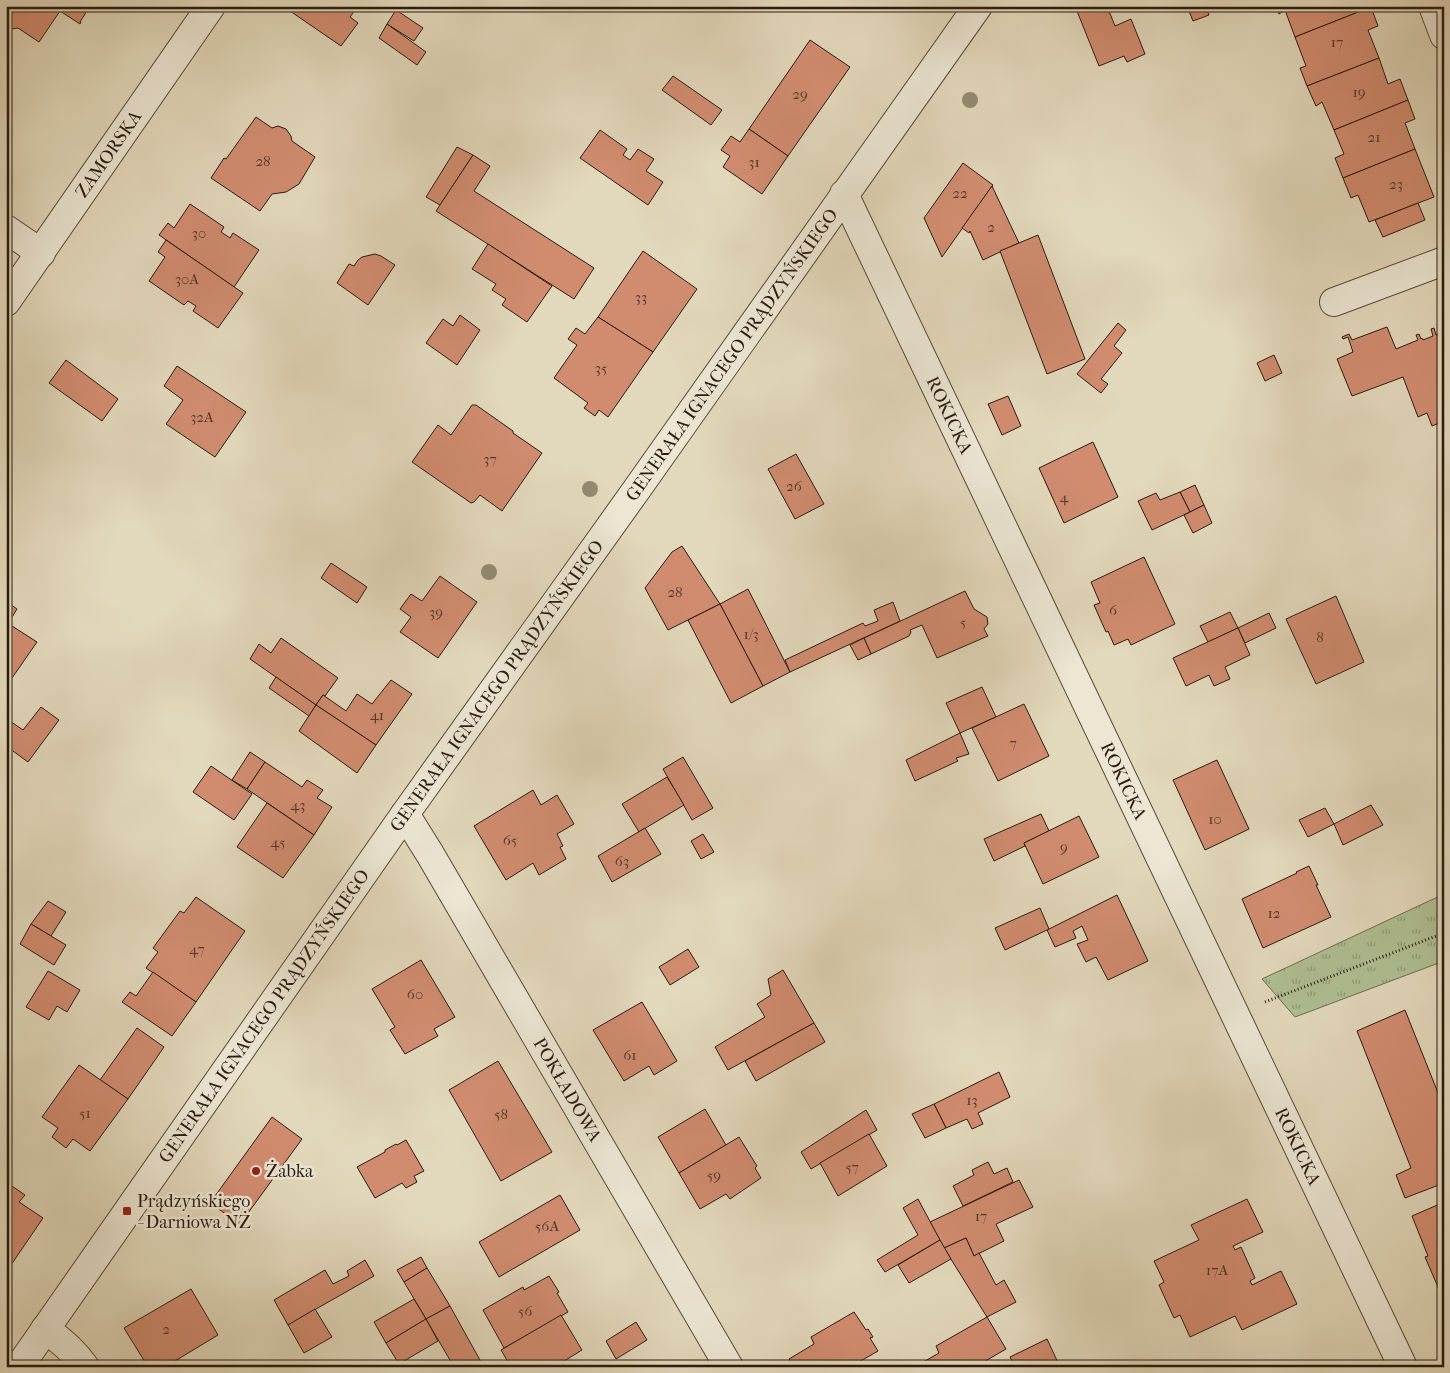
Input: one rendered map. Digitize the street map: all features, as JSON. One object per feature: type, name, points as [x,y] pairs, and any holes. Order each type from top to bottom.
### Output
[{"type":"street","name":"ZAMORSKA","points":[[6,302],[212,6]]},
{"type":"street","name":"GENERAŁA IGNACEGO PRĄDZYŃSKIEGO","points":[[19,1367],[405,814],[978,6]]},
{"type":"street","points":[[1433,6],[1444,35]]},
{"type":"street","name":"ROKICKA","points":[[844,194],[1403,1367]]},
{"type":"street","points":[[6,229],[41,253]]},
{"type":"street","points":[[1334,302],[1444,261]]},
{"type":"street","name":"POKŁADOWA","points":[[405,814],[435,862],[729,1367]]},
{"type":"street","points":[[45,1329],[66,1344],[86,1367]]},
{"type":"path","points":[[1235,1014],[1444,933]]},
{"type":"green space","points":[[1444,894],[1444,961],[1295,1017],[1262,979]]},
{"type":"building","points":[[6,6],[90,6],[80,24],[60,11],[39,42],[18,28],[11,29],[6,26]]},
{"type":"building","points":[[294,6],[358,6],[350,17],[358,23],[341,46],[290,11]]},
{"type":"building","points":[[1075,6],[1107,6],[1115,26],[1131,19],[1145,54],[1127,62],[1124,56],[1099,66]]},
{"type":"building","points":[[1187,6],[1205,6],[1209,15],[1193,21]]},
{"type":"building","points":[[1276,6],[1371,7],[1295,37],[1285,10],[1279,14]]},
{"type":"building","points":[[1371,7],[1378,26],[1368,30],[1379,58],[1307,86],[1300,68],[1306,66],[1295,37]]},
{"type":"building","points":[[396,10],[423,28],[414,41],[387,24]]},
{"type":"building","points":[[387,24],[426,52],[417,65],[379,38]]},
{"type":"building","points":[[810,40],[850,67],[788,156],[749,129]]},
{"type":"building","points":[[1379,58],[1388,84],[1400,79],[1408,100],[1334,130],[1322,102],[1316,106],[1307,86]]},
{"type":"building","points":[[673,76],[722,110],[711,125],[662,90]]},
{"type":"building","points":[[1408,100],[1415,119],[1405,123],[1415,149],[1343,178],[1335,158],[1344,154],[1334,130]]},
{"type":"building","points":[[256,117],[272,128],[278,126],[286,129],[292,141],[315,157],[299,184],[286,192],[272,194],[260,211],[211,178]]},
{"type":"building","points":[[749,129],[788,156],[762,194],[723,167],[730,156],[721,150],[731,136],[740,142]]},
{"type":"building","points":[[600,130],[627,149],[623,155],[630,160],[638,149],[654,159],[646,171],[663,182],[648,205],[580,158]]},
{"type":"building","points":[[457,147],[473,155],[440,205],[426,197]]},
{"type":"building","points":[[1415,149],[1434,197],[1369,222],[1358,195],[1351,198],[1343,178]]},
{"type":"building","points":[[473,155],[490,166],[474,191],[594,268],[574,299],[436,211]]},
{"type":"building","points":[[963,163],[993,185],[942,257],[924,218]]},
{"type":"building","points":[[992,186],[1019,243],[983,260],[970,231],[969,233],[962,228]]},
{"type":"building","points":[[1418,203],[1425,220],[1383,237],[1375,220]]},
{"type":"building","points":[[190,204],[224,227],[221,232],[230,238],[233,233],[259,250],[234,287],[159,235],[168,223],[174,228]]},
{"type":"building","points":[[1038,235],[1085,359],[1047,374],[1000,251]]},
{"type":"building","points":[[166,240],[243,293],[218,328],[193,311],[196,306],[188,301],[184,305],[149,281],[165,257],[158,252]]},
{"type":"building","points":[[488,244],[552,286],[527,322],[502,305],[506,299],[492,290],[496,284],[472,269]]},
{"type":"building","points":[[643,251],[697,289],[653,352],[598,317]]},
{"type":"building","points":[[375,254],[395,265],[368,305],[337,283],[349,264],[354,266],[362,257]]},
{"type":"building","points":[[460,315],[480,330],[457,365],[426,343],[443,319],[453,326]]},
{"type":"building","points":[[598,317],[653,352],[608,417],[599,410],[595,416],[584,408],[588,403],[554,378],[577,345],[568,339],[576,328],[585,334]]},
{"type":"building","points":[[1118,323],[1126,330],[1114,346],[1122,353],[1101,379],[1108,384],[1101,393],[1077,374]]},
{"type":"building","points":[[1387,327],[1396,349],[1418,340],[1416,335],[1419,334],[1423,340],[1433,336],[1431,329],[1434,328],[1436,335],[1444,332],[1444,421],[1432,426],[1427,413],[1418,417],[1403,377],[1352,396],[1337,359],[1353,352],[1348,337],[1343,339],[1342,337],[1349,334],[1352,340]]},
{"type":"building","points":[[1274,355],[1282,373],[1265,381],[1257,363]]},
{"type":"building","points":[[66,360],[118,399],[102,421],[49,383]]},
{"type":"building","points":[[177,366],[246,412],[215,457],[166,424],[183,400],[164,386]]},
{"type":"building","points":[[1008,396],[1021,426],[1002,435],[988,404]]},
{"type":"building","points":[[472,405],[476,405],[542,453],[502,511],[480,495],[471,503],[412,462],[438,425],[451,435]]},
{"type":"building","points":[[1093,442],[1118,497],[1064,523],[1039,468]]},
{"type":"building","points":[[796,454],[824,504],[795,519],[768,469]]},
{"type":"building","points":[[1195,485],[1204,505],[1190,512],[1180,492]]},
{"type":"building","points":[[1180,492],[1190,512],[1152,530],[1138,501],[1156,493],[1160,500]]},
{"type":"building","points":[[1204,505],[1212,523],[1193,533],[1184,515]]},
{"type":"building","points":[[682,546],[720,604],[668,630],[645,588],[672,552]]},
{"type":"building","points":[[1144,557],[1175,624],[1131,645],[1128,639],[1114,645],[1094,605],[1100,603],[1091,582]]},
{"type":"building","points":[[331,563],[367,587],[357,603],[321,578]]},
{"type":"building","points":[[440,576],[477,602],[438,658],[400,632],[411,617],[400,609],[411,594],[422,601]]},
{"type":"building","points":[[748,589],[790,672],[763,686],[720,604]]},
{"type":"building","points":[[965,591],[974,609],[987,617],[988,624],[984,629],[988,636],[937,658],[922,625],[910,630],[909,636],[871,654],[864,638]]},
{"type":"building","points":[[1336,596],[1364,662],[1316,684],[1286,619]]},
{"type":"building","points":[[6,601],[17,609],[9,622],[6,620]]},
{"type":"building","points":[[893,602],[900,621],[790,672],[785,660],[863,623],[865,626],[878,621],[874,610]]},
{"type":"building","points":[[720,604],[763,686],[731,703],[688,620]]},
{"type":"building","points":[[1230,612],[1238,628],[1208,642],[1200,626]]},
{"type":"building","points":[[1269,613],[1276,628],[1245,643],[1238,628]]},
{"type":"building","points":[[12,626],[37,642],[12,678],[6,673],[6,634]]},
{"type":"building","points":[[1238,628],[1250,655],[1225,667],[1230,679],[1214,686],[1209,675],[1186,686],[1173,658]]},
{"type":"building","points":[[281,638],[338,678],[316,705],[250,659],[259,644],[271,653]]},
{"type":"building","points":[[864,638],[871,654],[858,660],[850,645]]},
{"type":"building","points":[[276,677],[316,705],[309,716],[269,688]]},
{"type":"building","points":[[391,680],[412,694],[376,745],[316,705],[323,695],[346,711],[357,694],[372,704]]},
{"type":"building","points":[[982,687],[996,717],[960,733],[946,703]]},
{"type":"building","points":[[1024,704],[1049,756],[998,781],[972,728]]},
{"type":"building","points":[[316,705],[376,745],[357,773],[299,731]]},
{"type":"building","points":[[41,707],[59,720],[28,762],[6,746],[6,727],[10,721],[23,730]]},
{"type":"building","points":[[960,733],[969,754],[956,758],[958,761],[915,781],[906,760]]},
{"type":"building","points":[[250,752],[265,762],[247,789],[232,780]]},
{"type":"building","points":[[683,757],[713,808],[692,820],[663,769]]},
{"type":"building","points":[[1217,760],[1249,829],[1205,850],[1173,780]]},
{"type":"building","points":[[265,762],[302,787],[307,780],[323,790],[317,798],[332,807],[314,835],[247,789]]},
{"type":"building","points":[[211,766],[252,794],[234,820],[193,792]]},
{"type":"building","points":[[667,777],[684,805],[639,832],[622,804]]},
{"type":"building","points":[[533,790],[541,805],[557,795],[574,824],[557,834],[563,846],[560,847],[566,859],[539,875],[533,863],[506,880],[474,826]]},
{"type":"building","points":[[267,803],[314,835],[283,878],[237,847]]},
{"type":"building","points":[[1371,805],[1383,825],[1343,845],[1334,824]]},
{"type":"building","points":[[1325,808],[1334,824],[1308,837],[1299,820]]},
{"type":"building","points":[[1041,814],[1049,831],[1024,843],[1025,846],[994,861],[984,839]]},
{"type":"building","points":[[1079,816],[1099,857],[1043,884],[1024,843]]},
{"type":"building","points":[[645,828],[661,854],[612,882],[598,856]]},
{"type":"building","points":[[703,834],[714,852],[701,859],[691,841]]},
{"type":"building","points":[[1309,866],[1331,917],[1263,948],[1242,899]]},
{"type":"building","points":[[1117,895],[1148,961],[1108,980],[1096,957],[1086,962],[1077,944],[1088,940],[1082,926],[1073,931],[1076,938],[1055,947],[1047,930]]},
{"type":"building","points":[[196,897],[245,931],[196,1002],[146,968],[158,952],[153,948],[180,911],[184,913]]},
{"type":"building","points":[[48,901],[66,912],[51,936],[31,924]]},
{"type":"building","points":[[1040,908],[1049,929],[1005,950],[995,928]]},
{"type":"building","points":[[31,924],[66,945],[54,965],[20,944]]},
{"type":"building","points":[[688,949],[699,967],[670,985],[659,967]]},
{"type":"building","points":[[421,960],[455,1017],[434,1029],[438,1036],[405,1054],[390,1030],[395,1027],[372,989]]},
{"type":"building","points":[[783,970],[814,1023],[728,1070],[715,1047],[765,1017],[757,1004],[771,995],[768,979]]},
{"type":"building","points":[[48,971],[80,990],[67,1012],[57,1006],[49,1020],[26,1007]]},
{"type":"building","points":[[153,972],[196,1002],[172,1036],[122,1002],[130,992],[136,996]]},
{"type":"building","points":[[642,1002],[677,1061],[654,1075],[649,1066],[624,1081],[593,1030]]},
{"type":"building","points":[[1405,1010],[1444,1108],[1444,1183],[1405,1198],[1396,1175],[1411,1168],[1357,1031]]},
{"type":"building","points":[[814,1023],[825,1042],[756,1081],[745,1061]]},
{"type":"building","points":[[137,1028],[164,1047],[128,1099],[100,1080]]},
{"type":"building","points":[[498,1061],[552,1152],[501,1181],[449,1090]]},
{"type":"building","points":[[79,1065],[128,1099],[90,1151],[73,1139],[66,1148],[52,1137],[58,1128],[42,1117]]},
{"type":"building","points":[[999,1072],[1010,1097],[978,1113],[983,1124],[972,1129],[967,1119],[946,1128],[934,1104]]},
{"type":"building","points":[[934,1104],[946,1128],[925,1138],[912,1114]]},
{"type":"building","points":[[705,1109],[726,1145],[679,1173],[658,1137]]},
{"type":"building","points":[[866,1110],[877,1130],[811,1169],[801,1152]]},
{"type":"building","name":"Żabka","points":[[272,1117],[302,1139],[240,1224],[210,1203]]},
{"type":"building","points":[[869,1134],[887,1166],[838,1196],[820,1163]]},
{"type":"building","points":[[739,1137],[757,1166],[755,1168],[761,1178],[730,1199],[726,1194],[700,1209],[679,1173]]},
{"type":"building","points":[[406,1140],[424,1171],[414,1176],[417,1182],[406,1188],[402,1183],[375,1198],[357,1167]]},
{"type":"building","points":[[988,1162],[994,1174],[1007,1168],[1013,1182],[963,1206],[953,1186],[974,1175],[972,1170]]},
{"type":"building","points":[[1019,1180],[1033,1207],[996,1224],[1004,1241],[974,1256],[966,1238],[944,1248],[930,1222]]},
{"type":"building","points":[[6,1182],[25,1195],[19,1202],[43,1218],[11,1265],[6,1262]]},
{"type":"building","points":[[560,1195],[580,1230],[499,1277],[479,1242]]},
{"type":"building","points":[[918,1199],[940,1240],[885,1272],[877,1260],[918,1235],[903,1208]]},
{"type":"building","points":[[1247,1199],[1263,1232],[1233,1246],[1235,1250],[1241,1247],[1255,1278],[1250,1281],[1252,1285],[1281,1271],[1297,1304],[1242,1330],[1235,1316],[1190,1337],[1180,1315],[1174,1318],[1159,1285],[1164,1282],[1154,1261],[1199,1240],[1191,1225]]},
{"type":"building","points":[[1442,1203],[1444,1208],[1444,1301],[1425,1257],[1428,1256],[1412,1216]]},
{"type":"building","points":[[966,1238],[974,1256],[979,1253],[996,1285],[1004,1280],[1016,1302],[987,1317],[944,1248]]},
{"type":"building","points":[[940,1240],[951,1259],[909,1283],[898,1265]]},
{"type":"building","points":[[421,1257],[427,1268],[404,1282],[397,1270]]},
{"type":"building","points":[[365,1260],[374,1276],[288,1325],[274,1300],[325,1270],[333,1284],[349,1276],[347,1271]]},
{"type":"building","points":[[427,1268],[450,1306],[426,1319],[404,1282]]},
{"type":"building","points":[[549,1276],[568,1312],[504,1348],[483,1310],[523,1287],[524,1290]]},
{"type":"building","points":[[191,1289],[218,1335],[165,1367],[148,1367],[124,1328]]},
{"type":"building","points":[[414,1299],[426,1319],[386,1343],[374,1322]]},
{"type":"building","points":[[450,1306],[481,1362],[472,1367],[454,1367],[426,1319]]},
{"type":"building","points":[[315,1309],[332,1337],[304,1353],[288,1325]]},
{"type":"building","points":[[854,1312],[873,1337],[870,1338],[878,1351],[850,1367],[794,1367],[789,1359],[814,1344],[811,1337]]},
{"type":"building","points":[[561,1315],[582,1350],[556,1366],[555,1364],[550,1367],[511,1367],[501,1350]]},
{"type":"building","points":[[987,1317],[1006,1349],[975,1367],[919,1367],[918,1365],[939,1353],[936,1346]]},
{"type":"building","points":[[426,1319],[438,1341],[399,1364],[386,1343]]},
{"type":"building","points":[[636,1322],[647,1340],[616,1359],[606,1341]]},
{"type":"building","points":[[1047,1339],[1060,1367],[1015,1367],[1010,1357]]},
{"type":"place","name":"Żabka","points":[[256,1171]]},
{"type":"place","name":"Prądzyńskiego - Darniowa NŻ","points":[[127,1211]]}]
